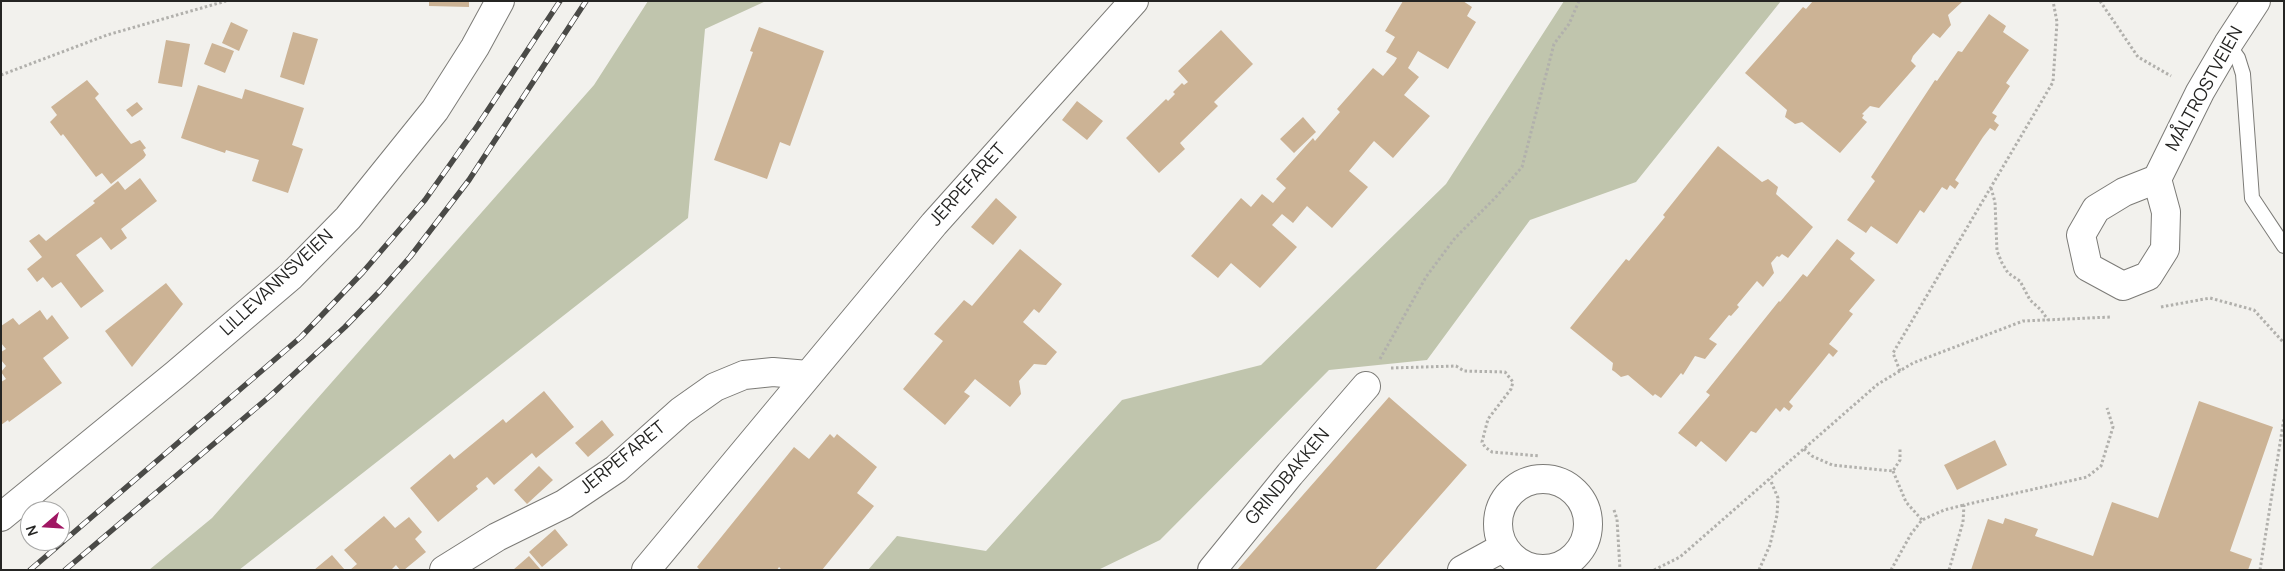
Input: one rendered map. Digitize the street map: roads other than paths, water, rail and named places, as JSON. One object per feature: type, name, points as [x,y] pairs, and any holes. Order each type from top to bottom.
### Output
[{"type":"street","name":"LILLEVANNSVEIEN","points":[[1,517],[176,374],[291,276],[348,218],[435,110],[475,47],[500,1]]},
{"type":"street","name":"JERPEFARET","points":[[646,570],[934,224],[1134,1]]},
{"type":"street","name":"MÅLTROSTVEIEN","points":[[2157,179],[2200,92],[2256,1]]},
{"type":"street","name":"JERPEFARET","points":[[444,570],[497,537],[564,504],[616,469],[681,411],[715,387],[744,375],[773,372],[808,375]]},
{"type":"street","name":"GRINDBAKKEN","points":[[1212,570],[1371,377]]},
{"type":"street","points":[[1462,570],[1504,547]]},
{"type":"lane","points":[[2228,44],[2238,58],[2243,74],[2252,198],[2284,246]]},
{"type":"railway","points":[[30,570],[301,337],[363,272],[425,200],[478,125],[560,1]]},
{"type":"railway","points":[[65,570],[269,397],[345,327],[380,291],[410,257],[469,180],[586,1]]}]
